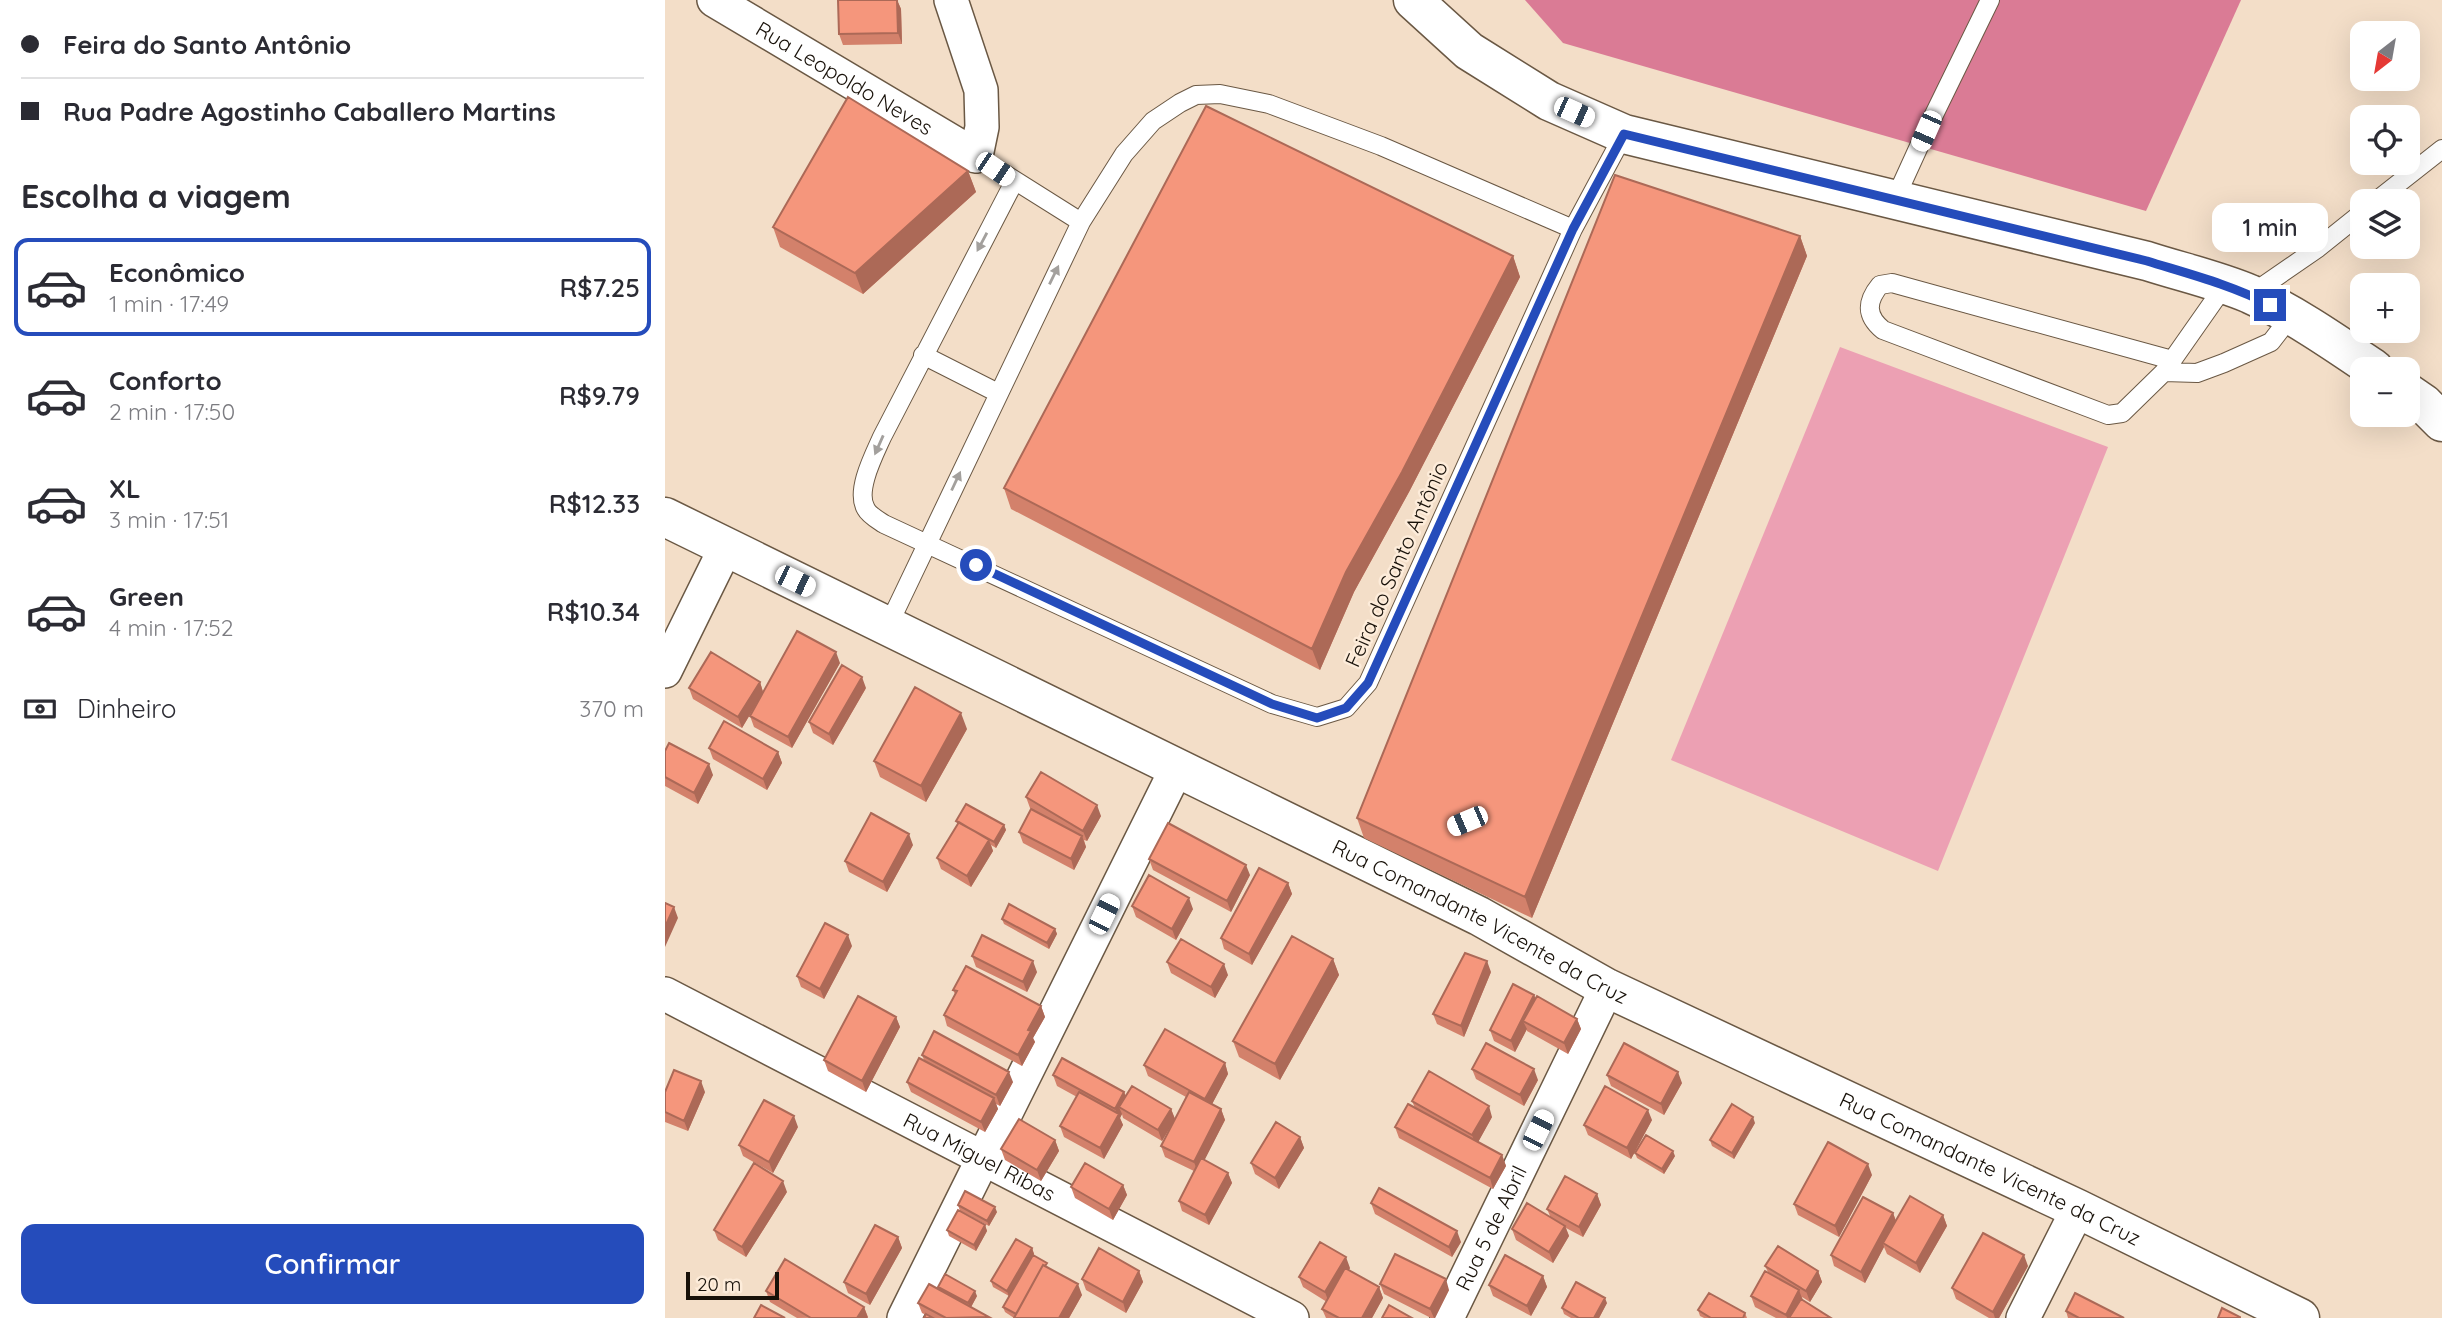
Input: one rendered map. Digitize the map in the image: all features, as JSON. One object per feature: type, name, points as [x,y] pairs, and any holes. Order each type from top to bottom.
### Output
[{"type":"street","name":"Rua Leopoldo Neves","points":[[714,0],[976,156]]},
{"type":"street","points":[[951,0],[981,90],[982,127],[976,156]]},
{"type":"street","points":[[1413,0],[1469,51],[1549,101],[1624,134],[2147,261],[2237,290],[2316,330],[2356,357]]},
{"type":"street","points":[[2420,401],[2442,422]]},
{"type":"street","name":"Rua Comandante Vicente da Cruz","points":[[665,517],[1177,768],[1483,906],[1607,988],[2078,1209],[2300,1318]]},
{"type":"street","points":[[665,671],[726,547]]},
{"type":"street","points":[[904,1318],[1177,768]]},
{"type":"street","name":"Rua 5 de Abril","points":[[1447,1318],[1607,988]]},
{"type":"street","name":"Rua Miguel Ribas","points":[[665,994],[1292,1318]]},
{"type":"street","points":[[2023,1318],[2078,1209]]},
{"type":"lane","points":[[1895,200],[1990,0]]},
{"type":"lane","points":[[888,626],[1081,222],[1124,154],[1153,121],[1181,103],[1196,95],[1220,94],[1269,104],[1381,146],[1573,229]]},
{"type":"lane","name":"Feira do Santo Antônio","points":[[1014,182],[877,448],[862,495],[866,510],[884,524],[1272,704],[1317,718],[1346,708],[1368,683],[1573,229],[1624,134]]},
{"type":"lane","points":[[2391,189],[2442,149]]},
{"type":"lane","points":[[976,156],[1081,222]]},
{"type":"lane","points":[[2291,316],[2271,342],[2197,373],[2168,366],[1892,283],[1880,285],[1873,294],[1870,313],[1874,323],[1883,330],[2108,415],[2122,413],[2168,366],[2237,290],[2318,248],[2350,222]]},
{"type":"lane","points":[[923,355],[997,393]]},
{"type":"shaded area","points":[[1525,0],[2241,0],[2146,211],[1563,43]]},
{"type":"shaded area","points":[[1840,347],[2108,447],[1938,871],[1671,760]]},
{"type":"building","points":[[838,0],[897,0],[898,33],[839,34]]},
{"type":"building","points":[[848,97],[968,171],[855,273],[773,227]]},
{"type":"building","points":[[1206,106],[1513,256],[1402,472],[1346,572],[1312,649],[1004,488]]},
{"type":"building","points":[[1615,175],[1800,236],[1525,897],[1357,818]]},
{"type":"building","points":[[797,631],[836,652],[788,737],[750,716]]},
{"type":"building","points":[[711,652],[760,682],[738,717],[689,688]]},
{"type":"building","points":[[842,665],[862,677],[829,734],[809,722]]},
{"type":"building","points":[[915,687],[961,713],[921,786],[874,761]]},
{"type":"building","points":[[724,721],[778,752],[763,779],[709,748]]},
{"type":"building","points":[[669,743],[709,764],[694,793],[665,777],[665,751]]},
{"type":"building","points":[[1041,772],[1097,805],[1083,831],[1026,797]]},
{"type":"building","points":[[966,804],[1004,825],[994,842],[956,821]]},
{"type":"building","points":[[1031,809],[1082,836],[1071,859],[1019,832]]},
{"type":"building","points":[[871,813],[909,834],[883,882],[845,861]]},
{"type":"building","points":[[959,822],[989,840],[967,876],[937,858]]},
{"type":"building","points":[[1168,823],[1246,865],[1227,901],[1149,859]]},
{"type":"building","points":[[1259,868],[1288,883],[1249,954],[1221,938]]},
{"type":"building","points":[[1149,875],[1189,898],[1172,929],[1132,906]]},
{"type":"building","points":[[665,903],[674,907],[665,927]]},
{"type":"building","points":[[1009,904],[1055,929],[1047,943],[1002,919]]},
{"type":"building","points":[[825,923],[848,935],[820,989],[797,976]]},
{"type":"building","points":[[982,935],[1033,961],[1023,982],[972,956]]},
{"type":"building","points":[[1292,936],[1333,959],[1275,1064],[1233,1041]]},
{"type":"building","points":[[1181,939],[1224,964],[1211,987],[1167,962]]},
{"type":"building","points":[[1465,953],[1487,961],[1461,1026],[1433,1014]]},
{"type":"building","points":[[966,966],[1041,1006],[1018,1055],[944,1015]]},
{"type":"building","points":[[1513,984],[1534,995],[1511,1041],[1490,1030]]},
{"type":"building","points":[[858,996],[896,1017],[862,1081],[824,1060]]},
{"type":"building","points":[[1537,996],[1577,1019],[1564,1043],[1523,1021]]},
{"type":"building","points":[[1165,1029],[1225,1063],[1205,1099],[1144,1065]]},
{"type":"building","points":[[934,1031],[1009,1072],[996,1095],[922,1055]]},
{"type":"building","points":[[1486,1043],[1534,1069],[1520,1095],[1472,1069]]},
{"type":"building","points":[[1624,1043],[1678,1072],[1661,1104],[1607,1075]]},
{"type":"building","points":[[919,1058],[994,1098],[981,1122],[907,1082]]},
{"type":"building","points":[[1062,1058],[1124,1092],[1115,1109],[1053,1075]]},
{"type":"building","points":[[674,1070],[701,1081],[684,1121],[665,1112],[665,1092]]},
{"type":"building","points":[[1429,1071],[1489,1106],[1472,1135],[1412,1101]]},
{"type":"building","points":[[1132,1086],[1171,1109],[1158,1130],[1119,1107]]},
{"type":"building","points":[[1605,1086],[1648,1110],[1627,1148],[1584,1125]]},
{"type":"building","points":[[1079,1092],[1119,1114],[1100,1148],[1060,1126]]},
{"type":"building","points":[[1189,1092],[1221,1109],[1194,1162],[1161,1146]]},
{"type":"building","points":[[764,1100],[794,1116],[769,1162],[739,1145]]},
{"type":"building","points":[[1408,1104],[1502,1155],[1490,1178],[1395,1127]]},
{"type":"building","points":[[1732,1104],[1753,1117],[1732,1153],[1710,1140]]},
{"type":"building","points":[[1019,1119],[1055,1140],[1037,1170],[1001,1149]]},
{"type":"building","points":[[1276,1122],[1300,1137],[1275,1178],[1251,1163]]},
{"type":"building","points":[[1646,1135],[1673,1151],[1662,1169],[1635,1153]]},
{"type":"building","points":[[1828,1142],[1868,1164],[1835,1226],[1794,1204]]},
{"type":"building","points":[[1201,1158],[1228,1173],[1205,1215],[1179,1201]]},
{"type":"building","points":[[754,1163],[783,1181],[742,1247],[714,1230]]},
{"type":"building","points":[[1085,1163],[1123,1185],[1109,1209],[1071,1187]]},
{"type":"building","points":[[1565,1176],[1597,1194],[1579,1227],[1547,1209]]},
{"type":"building","points":[[1379,1188],[1457,1231],[1449,1247],[1371,1203]]},
{"type":"building","points":[[965,1191],[995,1207],[987,1221],[958,1205]]},
{"type":"building","points":[[1910,1196],[1943,1215],[1916,1263],[1883,1243]]},
{"type":"building","points":[[1863,1197],[1893,1213],[1861,1272],[1831,1255]]},
{"type":"building","points":[[1527,1203],[1565,1226],[1549,1252],[1512,1229]]},
{"type":"building","points":[[958,1210],[985,1225],[974,1245],[947,1230]]},
{"type":"building","points":[[875,1225],[898,1237],[866,1294],[844,1282]]},
{"type":"building","points":[[1983,1233],[2024,1255],[1993,1312],[1952,1288]]},
{"type":"building","points":[[1016,1239],[1032,1248],[1007,1291],[991,1281]]},
{"type":"building","points":[[1320,1242],[1346,1257],[1325,1292],[1299,1277]]},
{"type":"building","points":[[1778,1246],[1818,1271],[1806,1291],[1765,1266]]},
{"type":"building","points":[[1099,1248],[1139,1271],[1123,1302],[1082,1279]]},
{"type":"building","points":[[1395,1254],[1446,1279],[1430,1309],[1380,1284]]},
{"type":"building","points":[[1033,1255],[1047,1263],[1043,1265],[1016,1314],[1003,1307]]},
{"type":"building","points":[[1505,1255],[1543,1276],[1527,1306],[1489,1285]]},
{"type":"building","points":[[785,1259],[864,1307],[857,1318],[811,1318],[766,1291]]},
{"type":"building","points":[[1043,1265],[1078,1284],[1059,1318],[1014,1318]]},
{"type":"building","points":[[1345,1268],[1379,1287],[1362,1318],[1339,1318],[1322,1309]]},
{"type":"building","points":[[1765,1271],[1799,1290],[1786,1315],[1751,1296]]},
{"type":"building","points":[[945,1274],[975,1291],[968,1303],[938,1287]]},
{"type":"building","points":[[1576,1282],[1605,1298],[1594,1318],[1579,1318],[1562,1308]]},
{"type":"building","points":[[929,1284],[989,1317],[946,1318],[918,1303]]},
{"type":"building","points":[[1709,1293],[1745,1313],[1743,1318],[1711,1318],[1698,1310]]},
{"type":"building","points":[[2075,1293],[2124,1318],[2079,1318],[2066,1311]]},
{"type":"building","points":[[1801,1299],[1831,1318],[1789,1318]]},
{"type":"building","points":[[761,1305],[785,1318],[754,1318]]},
{"type":"building","points":[[1389,1305],[1412,1318],[1382,1318]]},
{"type":"building","points":[[2222,1308],[2240,1317],[2240,1318],[2218,1318]]},
{"type":"route","points":[[976,565],[1272,704],[1317,718],[1346,708],[1368,683],[1573,229],[1624,134],[2147,261],[2224,285],[2270,305]]}]
